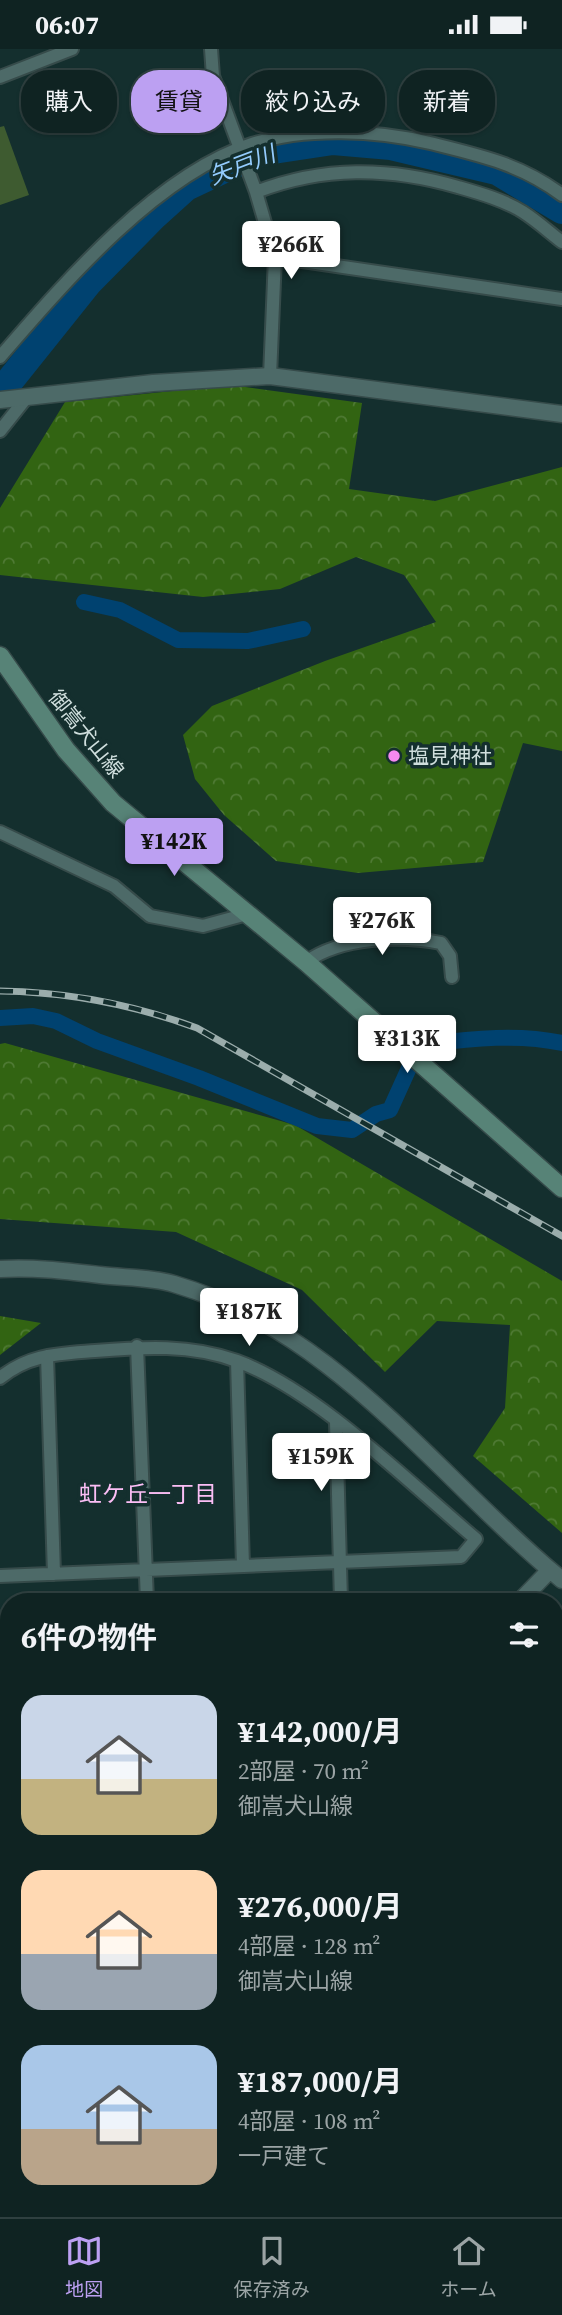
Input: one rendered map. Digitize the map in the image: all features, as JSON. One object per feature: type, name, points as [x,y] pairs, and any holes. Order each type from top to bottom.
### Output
[{"type":"main road","name":"御嵩犬山線","points":[[0,656],[66,750],[113,803],[306,962],[562,1188]]},
{"type":"street","points":[[0,77],[38,55],[72,49]]},
{"type":"street","points":[[211,49],[213,76],[256,192],[275,257],[270,376]]},
{"type":"street","points":[[0,357],[94,253],[166,191],[240,148],[255,143],[334,133],[368,133],[414,139],[517,167],[562,195]]},
{"type":"street","points":[[256,192],[287,180],[322,174],[374,170],[419,175],[478,192],[522,211],[562,242]]},
{"type":"street","points":[[275,257],[562,299]]},
{"type":"street","points":[[0,400],[212,377],[270,376],[562,414]]},
{"type":"street","points":[[0,431],[27,397]]},
{"type":"street","points":[[0,832],[114,886],[150,916],[203,926],[247,914]]},
{"type":"street","points":[[306,962],[321,951],[369,941],[430,941],[442,943],[450,956],[452,977]]},
{"type":"street","points":[[0,1269],[30,1267],[171,1283],[210,1296],[289,1338],[338,1373],[556,1575],[531,1593]]},
{"type":"street","points":[[137,1346],[147,1593]]},
{"type":"street","points":[[0,1378],[26,1360],[137,1346],[196,1350],[236,1361],[276,1380],[336,1422],[476,1539],[461,1557],[0,1576]]},
{"type":"street","points":[[47,1356],[54,1574]]},
{"type":"street","points":[[236,1361],[243,1566]]},
{"type":"street","points":[[336,1422],[341,1593]]},
{"type":"green space","points":[[4,126],[29,195],[0,205],[0,127]]},
{"type":"green space","points":[[231,385],[362,403],[349,489],[435,501],[562,467],[562,751],[523,743],[483,862],[358,873],[276,861],[224,815],[195,779],[183,735],[212,706],[325,661],[436,622],[404,575],[356,557],[280,589],[203,597],[0,575],[0,508],[65,402]]},
{"type":"green space","points":[[5,1043],[295,1125],[562,1281],[562,1533],[473,1456],[505,1408],[510,1325],[437,1321],[385,1372],[302,1290],[176,1232],[0,1219],[0,1044]]},
{"type":"green space","points":[[0,1316],[41,1323],[0,1355]]},
{"type":"waterway","name":"矢戸川","points":[[0,393],[88,283],[155,215],[186,187],[260,152],[333,141],[391,146],[497,171],[562,210]]},
{"type":"waterway","points":[[84,602],[120,610],[178,640],[248,641],[303,629]]},
{"type":"waterway","points":[[0,1018],[33,1016],[56,1021],[97,1041],[199,1078],[317,1126],[352,1130],[376,1114],[390,1110],[409,1068],[430,1044],[496,1038],[562,1043]]},
{"type":"railway","points":[[0,991],[100,1001],[148,1012],[197,1028],[562,1236]]},
{"type":"place","name":"塩見神社","points":[[394,756]]},
{"type":"district","name":"虹ケ丘一丁目","points":[[148,1494]]}]
